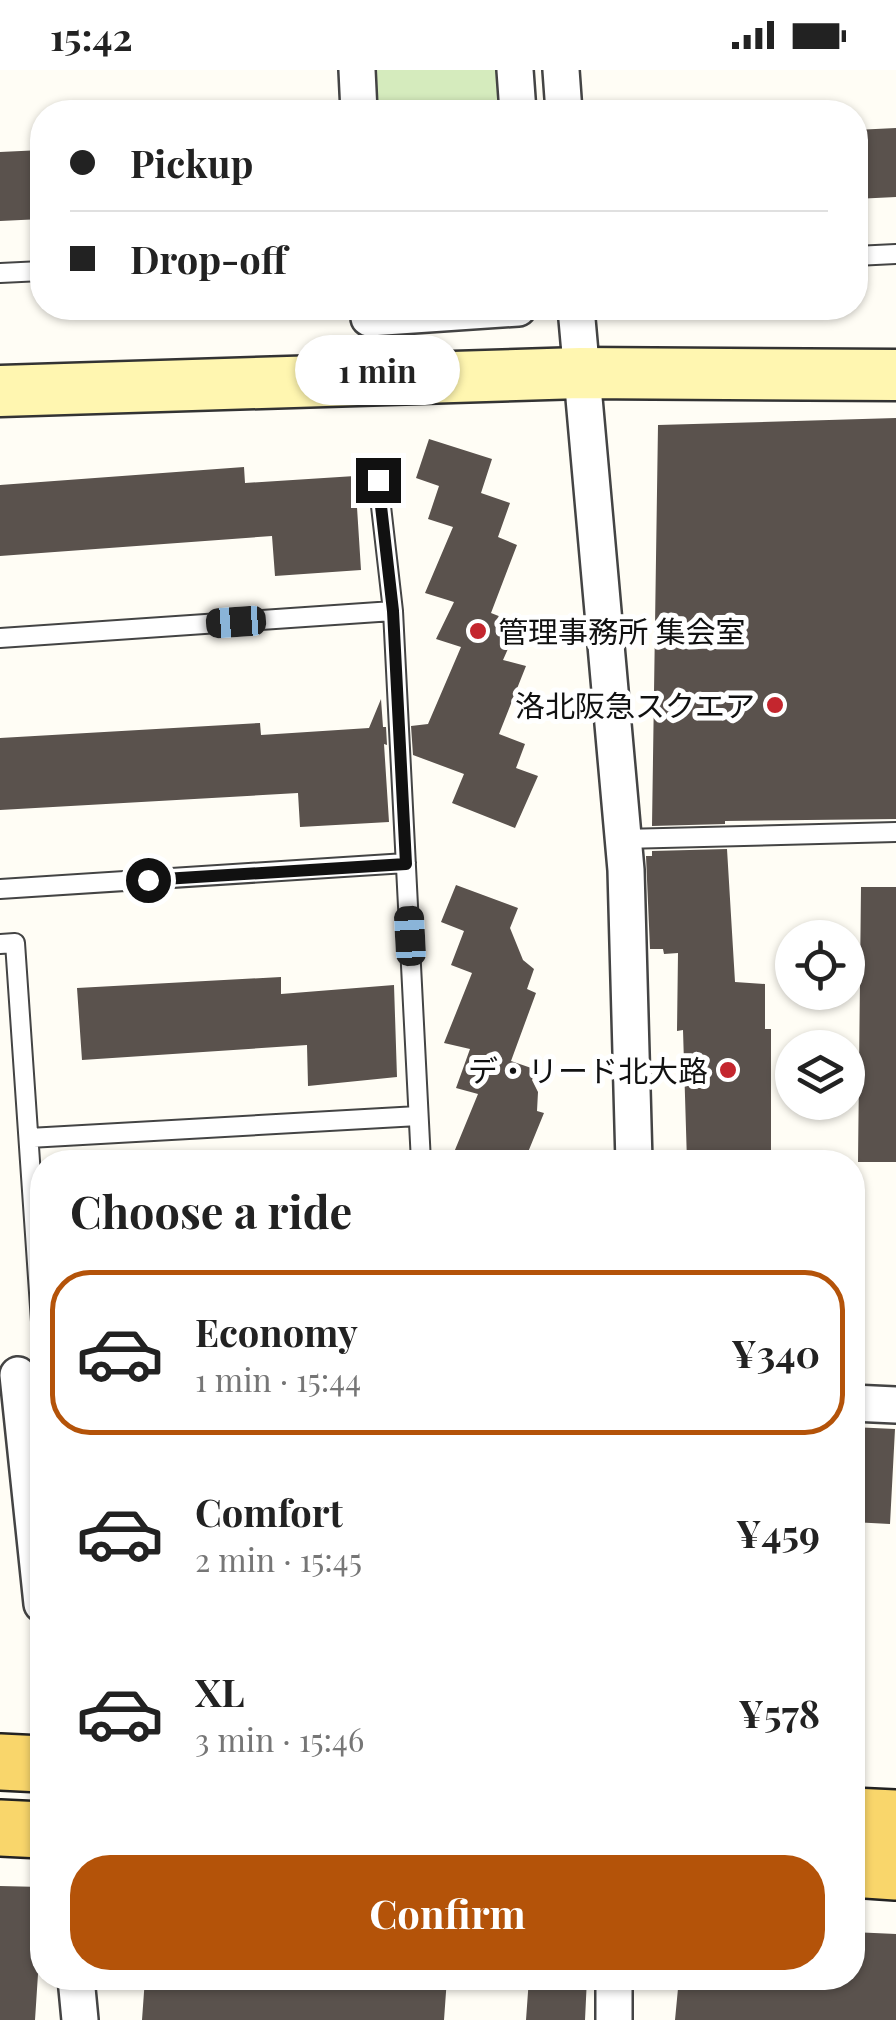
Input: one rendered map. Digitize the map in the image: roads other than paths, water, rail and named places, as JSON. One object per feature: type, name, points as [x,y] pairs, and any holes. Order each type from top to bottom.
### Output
[{"type":"main road","points":[[0,1762],[30,1763]]},
{"type":"main road","points":[[865,1817],[896,1818]]},
{"type":"main road","points":[[0,1828],[30,1829]]},
{"type":"main road","points":[[865,1870],[896,1872]]},
{"type":"street","points":[[357,70],[358,100]]},
{"type":"street","points":[[515,70],[517,100]]},
{"type":"street","points":[[561,70],[563,100]]},
{"type":"street","points":[[577,320],[623,839],[634,1150]]},
{"type":"street","points":[[0,391],[580,373],[896,374]]},
{"type":"street","points":[[20,1376],[30,1480]]},
{"type":"street","points":[[865,1404],[896,1405]]},
{"type":"street","points":[[77,1990],[80,2020]]},
{"type":"street","points":[[614,1990],[614,2020]]},
{"type":"lane","points":[[868,255],[896,254]]},
{"type":"lane","points":[[0,273],[30,272]]},
{"type":"lane","points":[[378,480],[393,611],[420,1150]]},
{"type":"lane","points":[[0,638],[393,611]]},
{"type":"lane","points":[[623,839],[896,832]]},
{"type":"lane","points":[[0,889],[406,864]]},
{"type":"lane","points":[[0,944],[15,943],[30,1152]]},
{"type":"lane","points":[[29,1138],[418,1116]]},
{"type":"place","name":"管理事務所 集会室","points":[[478,631]]},
{"type":"place","name":"洛北阪急スクエア","points":[[775,705]]},
{"type":"place","name":"デ・リード北大路","points":[[728,1070]]}]
